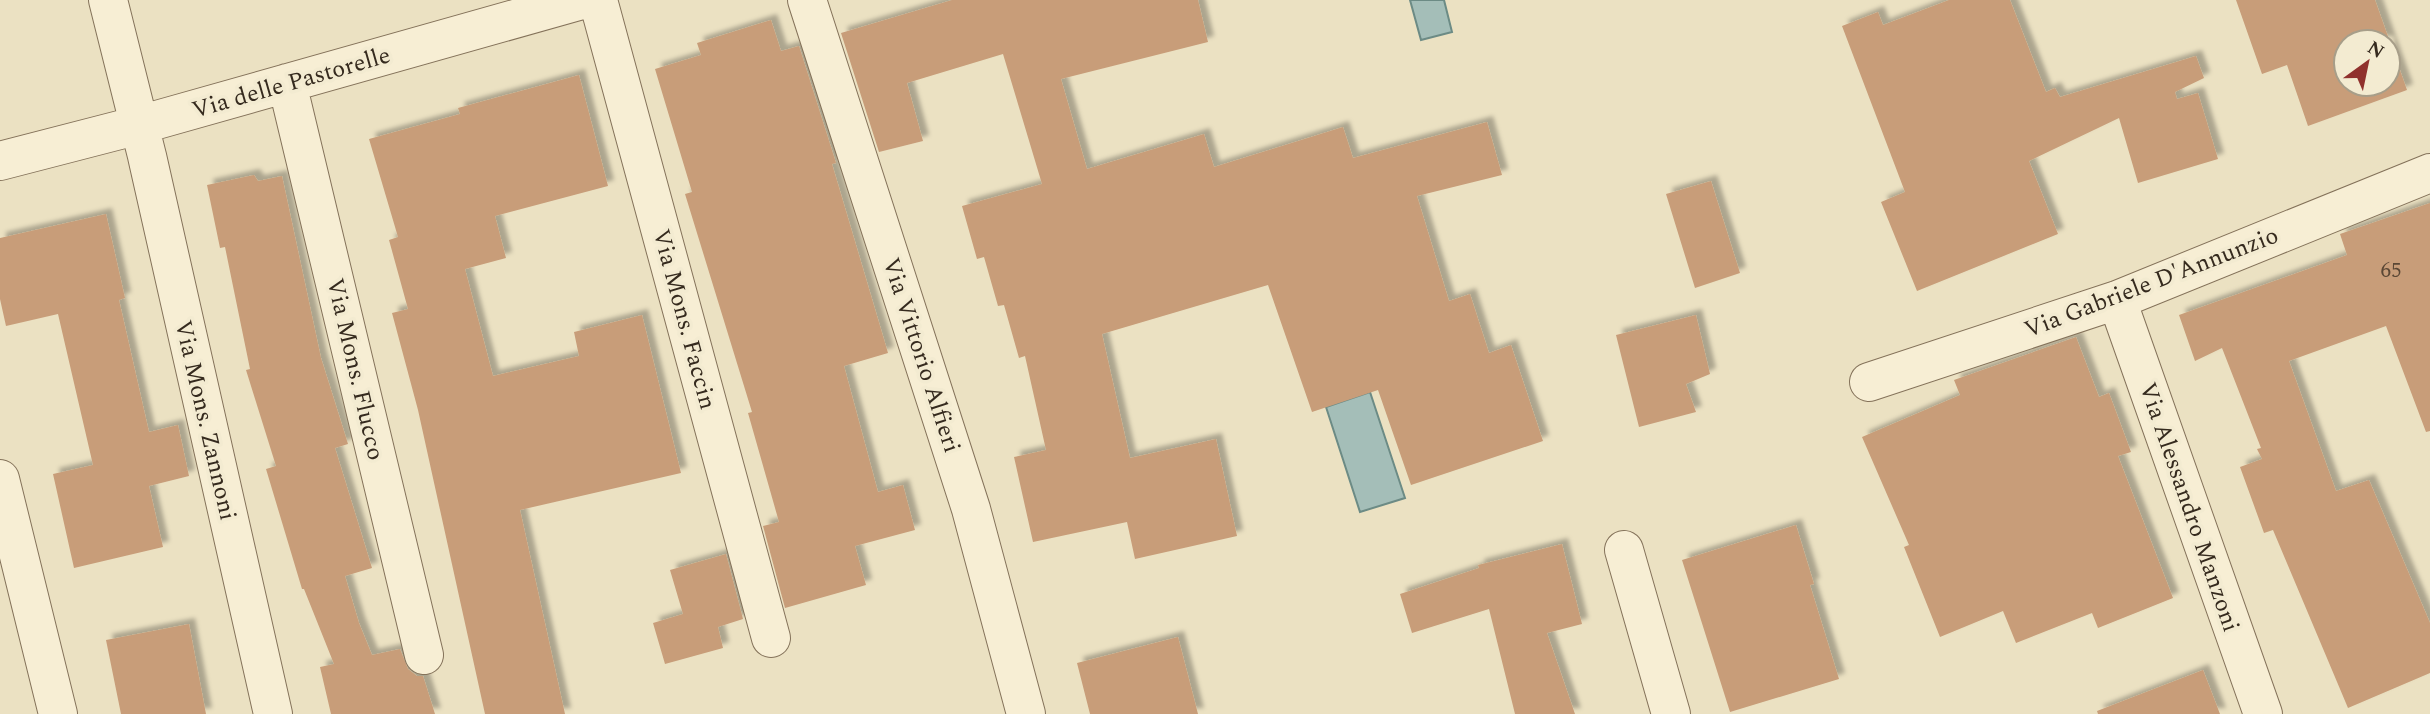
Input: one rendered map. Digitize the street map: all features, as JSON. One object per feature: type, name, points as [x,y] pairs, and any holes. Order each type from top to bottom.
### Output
[{"type":"street","name":"Via Mons. Zannoni","points":[[108,0],[273,714]]},
{"type":"street","name":"Via delle Pastorelle","points":[[0,161],[139,125],[582,0]]},
{"type":"street","name":"Via Mons. Faccin","points":[[598,0],[771,638]]},
{"type":"street","name":"Via Vittorio Alfieri","points":[[807,0],[971,509],[1026,714]]},
{"type":"street","name":"Via Mons. Flucco","points":[[287,83],[424,655]]},
{"type":"street","name":"Via Gabriele D'Annunzio","points":[[1869,382],[2117,300],[2430,173]]},
{"type":"street","name":"Via Alessandro Manzoni","points":[[2117,300],[2263,714]]},
{"type":"street","points":[[0,480],[58,714]]},
{"type":"street","points":[[1624,550],[1671,714]]},
{"type":"water","points":[[1410,0],[1444,0],[1452,32],[1421,40]]},
{"type":"water","points":[[1370,392],[1405,498],[1360,512],[1326,407]]},
{"type":"building","points":[[952,0],[1198,0],[1208,42],[1061,79],[1087,169],[1204,134],[1214,167],[1343,127],[1353,158],[1487,122],[1502,175],[1417,196],[1449,301],[1470,294],[1489,353],[1511,345],[1543,441],[1411,485],[1378,390],[1312,412],[1268,285],[1102,334],[1130,458],[1216,439],[1237,536],[1135,559],[1127,522],[1033,542],[1014,457],[1046,450],[1025,356],[1019,358],[1004,305],[998,306],[984,257],[977,259],[962,206],[1042,184],[1003,54],[907,83],[923,141],[879,152],[841,33]]},
{"type":"building","points":[[1949,0],[2010,0],[2046,92],[2055,88],[2060,97],[2196,56],[2204,78],[2175,92],[2177,99],[2198,93],[2218,159],[2138,183],[2119,118],[2029,161],[2058,234],[1917,291],[1881,202],[1905,192],[1842,26],[1878,12],[1883,25]]},
{"type":"building","points":[[2236,0],[2375,0],[2385,28],[2332,28],[2332,98],[2385,98],[2308,126],[2287,65],[2262,74]]},
{"type":"building","points":[[771,20],[781,51],[799,46],[836,163],[832,164],[888,353],[844,366],[878,492],[903,485],[915,530],[855,546],[866,585],[785,608],[763,526],[779,522],[748,413],[752,412],[685,194],[692,192],[655,69],[701,55],[697,43]]},
{"type":"building","points":[[579,75],[608,186],[495,216],[506,258],[465,269],[493,376],[579,356],[574,332],[642,315],[681,473],[520,510],[565,714],[485,714],[418,410],[392,313],[408,309],[389,240],[398,237],[369,139],[460,114],[458,108]]},
{"type":"building","points":[[2402,76],[2407,90],[2402,92]]},
{"type":"building","points":[[254,175],[258,181],[282,176],[321,358],[348,444],[335,448],[372,568],[345,576],[359,623],[372,655],[400,649],[408,669],[417,676],[423,676],[435,714],[331,714],[320,667],[334,664],[302,589],[266,469],[276,466],[246,370],[250,369],[225,247],[220,248],[207,185]]},
{"type":"building","points":[[1711,181],[1740,273],[1695,288],[1666,194]]},
{"type":"building","points":[[2430,203],[2430,431],[2426,432],[2386,326],[2289,361],[2336,491],[2369,480],[2430,623],[2430,673],[2348,708],[2273,530],[2264,533],[2240,467],[2262,459],[2257,449],[2261,448],[2222,348],[2195,361],[2179,315],[2347,255],[2340,234]]},
{"type":"building","points":[[106,214],[125,298],[119,300],[149,432],[178,425],[189,476],[149,486],[163,547],[74,568],[53,474],[93,465],[58,314],[6,326],[0,299],[0,238]]},
{"type":"building","points":[[1696,315],[1710,374],[1686,384],[1696,412],[1639,427],[1616,335]]},
{"type":"building","points":[[2076,337],[2099,397],[2109,393],[2131,452],[2118,456],[2173,598],[2098,628],[2092,613],[2016,643],[2003,611],[1940,637],[1904,547],[1909,545],[1862,437],[1960,395],[1954,380]]},
{"type":"building","points":[[1796,525],[1814,584],[1810,585],[1839,679],[1730,712],[1682,560]]},
{"type":"building","points":[[1562,544],[1582,624],[1547,633],[1575,714],[1515,714],[1489,609],[1412,633],[1400,594],[1479,568],[1478,565]]},
{"type":"building","points":[[726,554],[743,619],[718,627],[723,648],[665,664],[653,623],[683,614],[670,570]]},
{"type":"building","points":[[189,624],[206,714],[121,714],[106,640]]},
{"type":"building","points":[[1178,637],[1198,714],[1090,714],[1077,663]]},
{"type":"building","points":[[2203,670],[2220,714],[2098,714],[2097,711]]}]
